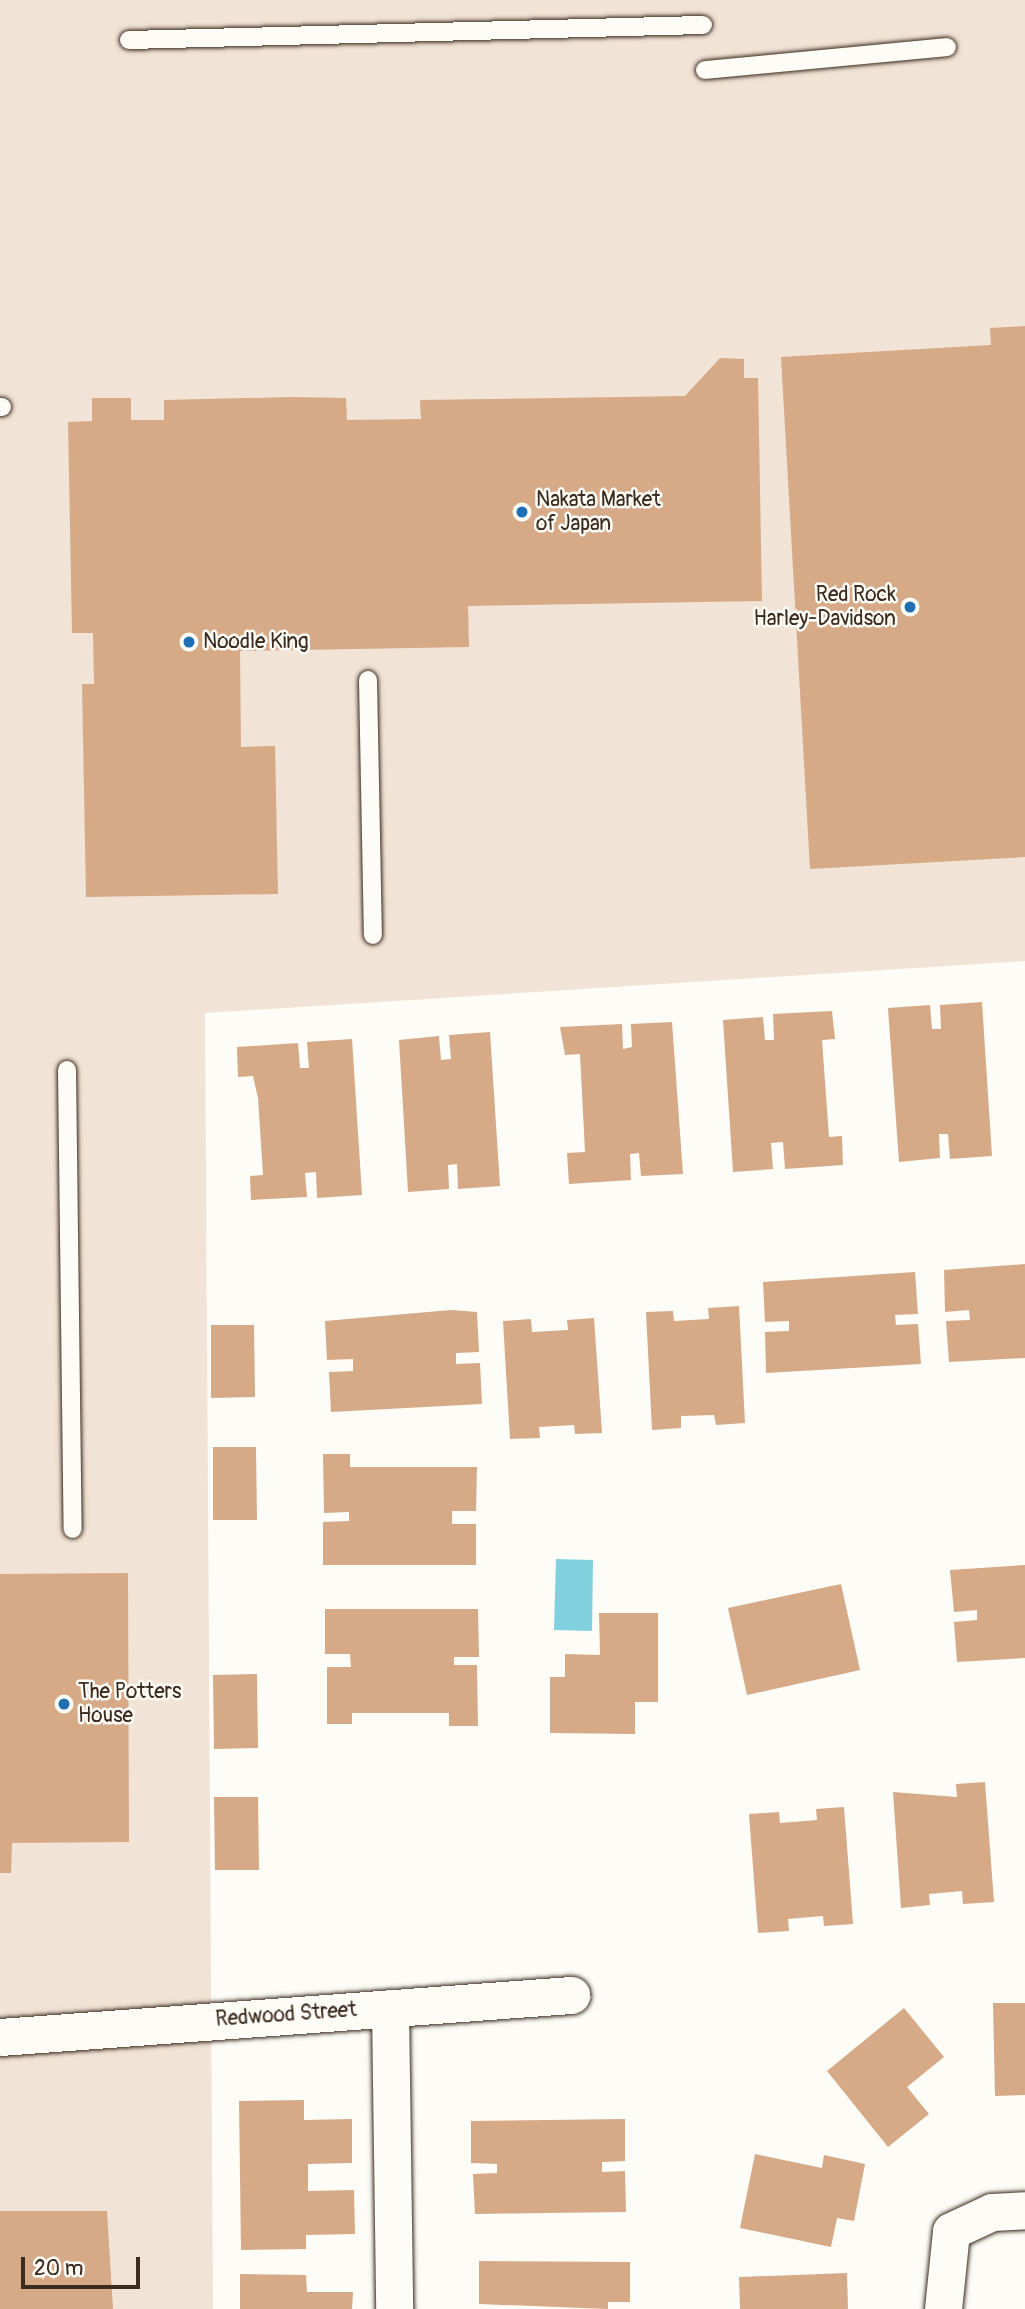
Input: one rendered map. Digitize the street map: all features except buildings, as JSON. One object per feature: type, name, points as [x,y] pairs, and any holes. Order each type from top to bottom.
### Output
[{"type":"street","name":"Redwood Street","points":[[0,2037],[571,1995]]},
{"type":"street","points":[[390,2008],[394,2309]]},
{"type":"street","points":[[943,2309],[951,2231],[992,2212],[1025,2210]]},
{"type":"lane","points":[[129,40],[703,25]]},
{"type":"lane","points":[[705,70],[947,47]]},
{"type":"lane","points":[[368,680],[373,935]]},
{"type":"lane","points":[[67,1070],[73,1529]]},
{"type":"shaded area","points":[[0,0],[1025,0],[1025,961],[205,1013],[213,2309],[0,2309]]},
{"type":"water","points":[[556,1559],[593,1560],[592,1631],[554,1630]]},
{"type":"place","name":"Nakata Market of Japan","points":[[522,512]]},
{"type":"place","name":"Red Rock Harley-Davidson","points":[[910,607]]},
{"type":"place","name":"Noodle King","points":[[189,642]]},
{"type":"place","name":"The Potters House","points":[[64,1704]]}]
